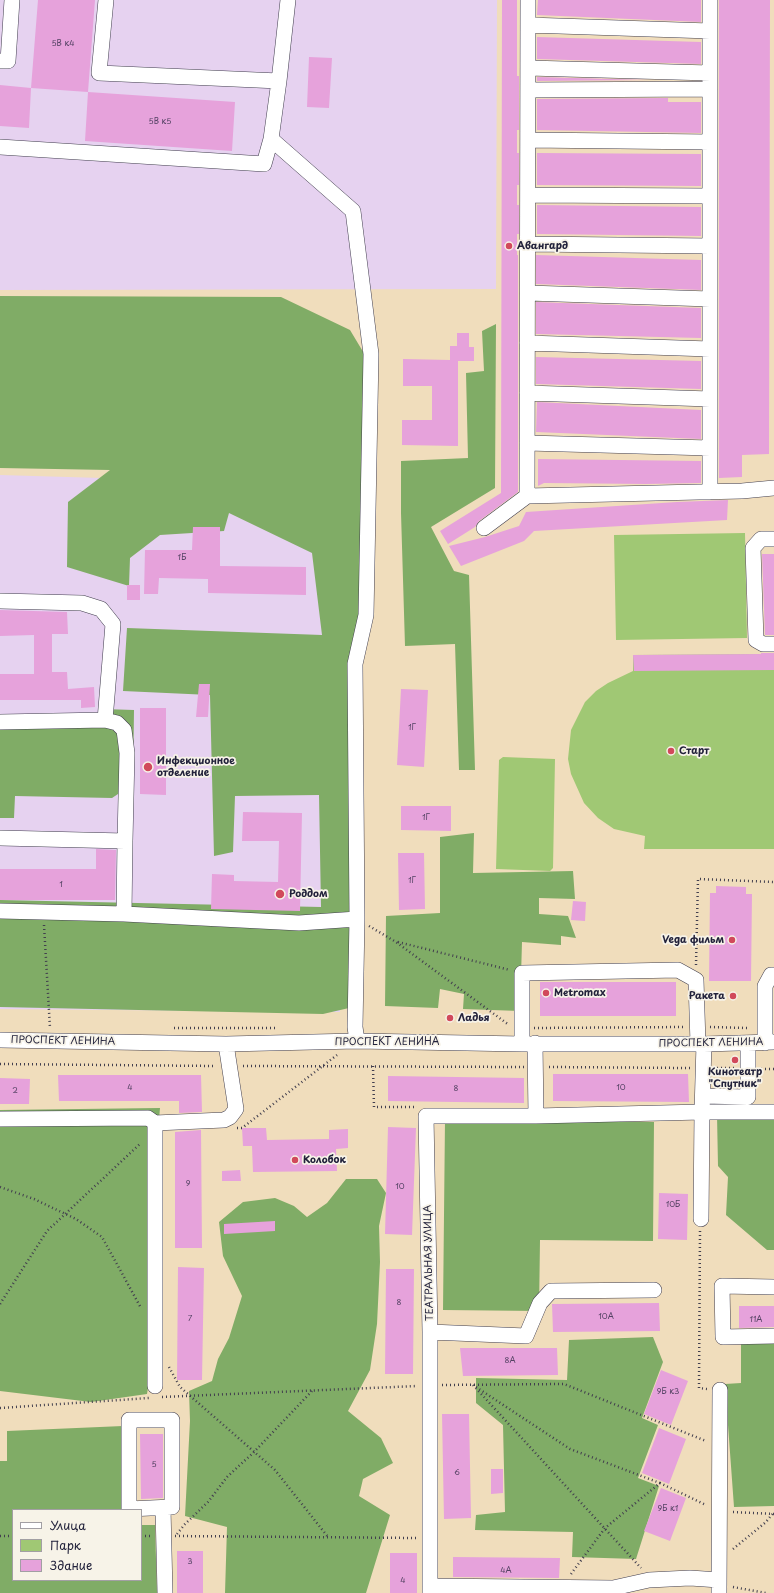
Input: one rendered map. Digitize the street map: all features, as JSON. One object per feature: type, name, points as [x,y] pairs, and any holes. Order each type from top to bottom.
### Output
[{"type":"street","points":[[0,61],[8,61],[12,0]]},
{"type":"street","points":[[106,0],[99,73],[279,81]]},
{"type":"street","points":[[0,147],[264,164],[271,139],[288,0]]},
{"type":"street","points":[[527,496],[528,0]]},
{"type":"street","points":[[710,0],[710,492]]},
{"type":"street","points":[[528,25],[710,31]]},
{"type":"street","points":[[528,68],[710,73]]},
{"type":"street","points":[[555,69],[555,90]]},
{"type":"street","points":[[594,70],[595,90]]},
{"type":"street","points":[[635,71],[636,90]]},
{"type":"street","points":[[528,90],[710,89]]},
{"type":"street","points":[[271,139],[353,211],[371,354],[366,615],[355,664],[357,919],[355,1028],[357,1040]]},
{"type":"street","points":[[528,140],[710,142]]},
{"type":"street","points":[[528,195],[710,196]]},
{"type":"street","points":[[528,244],[710,246]]},
{"type":"street","points":[[528,293],[710,299]]},
{"type":"street","points":[[527,343],[710,349]]},
{"type":"street","points":[[527,394],[710,399]]},
{"type":"street","points":[[527,443],[710,448]]},
{"type":"street","points":[[484,528],[527,496],[742,491],[774,488]]},
{"type":"street","points":[[774,539],[761,539],[753,548],[756,640],[763,644],[774,644]]},
{"type":"street","points":[[0,601],[82,603],[101,609],[113,624],[105,720]]},
{"type":"street","points":[[0,722],[105,720],[117,723],[124,730],[127,753],[124,914]]},
{"type":"street","points":[[0,838],[125,841]]},
{"type":"street","points":[[0,911],[124,914],[299,923],[357,919]]},
{"type":"street","points":[[701,1219],[702,1112],[703,1068],[696,980],[678,970],[522,973],[528,1044],[536,1067],[536,1116],[702,1112],[774,1112]]},
{"type":"street","points":[[769,1043],[765,986],[772,975],[774,975]]},
{"type":"street","name":"ПРОСПЕКТ ЛЕНИНА","points":[[0,1040],[226,1044],[357,1040],[528,1044],[769,1043]]},
{"type":"street","points":[[703,1096],[748,1097],[748,1043]]},
{"type":"street","points":[[0,1119],[148,1118],[155,1123],[224,1120],[230,1117],[236,1109],[226,1044]]},
{"type":"street","name":"ТЕАТРАЛЬНАЯ УЛИЦА","points":[[430,1590],[430,1332],[426,1116],[536,1116]]},
{"type":"street","points":[[155,1123],[155,1386]]},
{"type":"street","points":[[774,1287],[722,1286],[722,1337],[774,1336]]},
{"type":"street","points":[[430,1332],[526,1336],[540,1303],[551,1291],[654,1290]]},
{"type":"street","points":[[430,1590],[613,1588],[653,1580],[690,1578],[719,1586],[720,1390]]},
{"type":"street","points":[[129,1420],[172,1420],[172,1507],[164,1508],[129,1509],[129,1420]]},
{"type":"street","points":[[164,1508],[169,1536],[165,1593]]},
{"type":"path","points":[[696,980],[698,879],[774,882]]},
{"type":"path","points":[[43,912],[50,1028]]},
{"type":"path","points":[[357,919],[396,942],[513,1028]]},
{"type":"path","points":[[396,942],[522,973]]},
{"type":"path","points":[[0,1064],[774,1069]]},
{"type":"path","points":[[0,1187],[34,1199],[76,1219],[102,1237],[143,1313]]},
{"type":"path","points":[[701,1219],[699,1388],[720,1390]]},
{"type":"path","points":[[167,1361],[180,1387],[275,1470],[328,1537]]},
{"type":"path","points":[[472,1384],[570,1449],[660,1483],[720,1512],[774,1514]]},
{"type":"path","points":[[472,1384],[653,1580]]},
{"type":"path","points":[[0,1408],[312,1390],[430,1385],[564,1384],[720,1446]]},
{"type":"path","points":[[169,1536],[185,1524],[208,1502],[227,1477],[254,1452],[312,1390]]},
{"type":"path","points":[[562,1588],[605,1528],[660,1483]]},
{"type":"path","points":[[0,1536],[12,1536]]},
{"type":"path","points":[[142,1536],[430,1538]]},
{"type":"path","points":[[719,1586],[766,1593]]},
{"type":"shaded area","points":[[0,0],[497,0],[496,289],[0,290]]},
{"type":"shaded area","points":[[0,475],[340,485],[340,1012],[0,1009]]},
{"type":"green space","points":[[0,296],[281,297],[350,330],[365,355],[349,1008],[323,1014],[0,1007],[0,900],[321,907],[319,795],[235,796],[233,852],[214,856],[210,695],[123,691],[127,628],[322,635],[312,553],[229,513],[224,531],[160,535],[130,558],[129,586],[67,567],[68,502],[110,470],[0,468]]},
{"type":"green space","points":[[496,324],[495,488],[431,527],[454,571],[469,575],[475,770],[459,770],[455,644],[405,646],[401,461],[468,458],[466,373],[484,371],[482,331]]},
{"type":"green space","points":[[745,533],[747,638],[616,640],[614,535]]},
{"type":"green space","name":"Старт","points":[[774,654],[774,849],[644,849],[645,836],[614,829],[598,818],[584,803],[571,774],[568,759],[571,730],[585,702],[596,691],[608,683],[633,671],[633,655]]},
{"type":"green space","points":[[103,709],[134,710],[133,784],[112,798],[15,796],[14,818],[0,818],[0,715],[102,717]]},
{"type":"green space","points":[[503,757],[555,759],[553,868],[550,871],[496,869],[499,760]]},
{"type":"green space","points":[[474,833],[473,873],[573,871],[575,899],[539,898],[539,914],[568,916],[576,938],[561,936],[561,945],[522,942],[520,1011],[463,1009],[464,994],[440,989],[438,1008],[385,1006],[386,916],[440,913],[440,837]]},
{"type":"green space","points":[[160,1108],[152,1199],[155,1344],[147,1394],[91,1402],[0,1391],[0,1110]]},
{"type":"green space","points":[[717,1115],[774,1115],[774,1250],[767,1250],[726,1215],[728,1177],[718,1166]]},
{"type":"green space","points":[[445,1120],[654,1122],[653,1241],[540,1240],[539,1311],[443,1310]]},
{"type":"green space","points":[[346,1179],[377,1179],[386,1193],[379,1226],[380,1262],[377,1324],[370,1370],[348,1411],[381,1438],[393,1463],[363,1479],[359,1496],[390,1515],[366,1593],[225,1593],[227,1527],[185,1516],[190,1421],[189,1391],[212,1381],[218,1359],[229,1338],[242,1296],[223,1256],[219,1222],[243,1202],[275,1198],[294,1206],[307,1217],[327,1203]]},
{"type":"green space","points":[[653,1337],[663,1362],[642,1418],[658,1425],[638,1478],[659,1486],[636,1559],[572,1557],[573,1532],[475,1530],[476,1515],[505,1512],[503,1425],[476,1403],[476,1378],[567,1380],[569,1340]]},
{"type":"green space","points":[[774,1338],[774,1506],[734,1507],[725,1384],[741,1383],[741,1339]]},
{"type":"green space","points":[[123,1426],[124,1509],[12,1509],[12,1581],[142,1581],[142,1525],[155,1525],[157,1593],[0,1593],[0,1461],[7,1461],[7,1431]]},
{"type":"building","points":[[38,0],[95,0],[88,92],[31,88]]},
{"type":"building","points":[[502,0],[517,0],[517,76],[519,76],[519,130],[517,130],[517,153],[519,153],[519,185],[517,185],[517,205],[519,205],[519,234],[517,234],[518,492],[479,521],[475,527],[448,544],[440,531],[501,493]]},
{"type":"building","points":[[538,0],[701,0],[701,22],[537,15]]},
{"type":"building","points":[[719,0],[770,0],[769,454],[742,455],[742,477],[719,478]]},
{"type":"building","points":[[537,37],[701,42],[701,64],[537,59]]},
{"type":"building","points":[[309,57],[332,58],[329,108],[307,107]]},
{"type":"building","points":[[537,77],[649,80],[537,81]]},
{"type":"building","points":[[0,85],[31,88],[29,128],[0,126]]},
{"type":"building","points":[[88,92],[235,102],[232,151],[85,141]]},
{"type":"building","points":[[668,98],[668,102],[701,102],[701,133],[537,130],[537,99]]},
{"type":"building","points":[[537,153],[701,154],[701,186],[537,185]]},
{"type":"building","points":[[537,205],[701,207],[701,236],[537,234]]},
{"type":"building","points":[[536,255],[701,260],[701,290],[536,284]]},
{"type":"building","points":[[536,302],[701,308],[701,338],[536,334]]},
{"type":"building","points":[[457,333],[469,333],[469,347],[474,347],[474,361],[458,361],[458,446],[402,445],[402,420],[432,420],[432,386],[403,386],[403,359],[450,360],[450,346],[457,346]]},
{"type":"building","points":[[536,357],[701,361],[701,389],[536,384]]},
{"type":"building","points":[[537,402],[701,410],[701,439],[536,432]]},
{"type":"building","points":[[538,459],[701,461],[701,483],[544,483],[538,486]]},
{"type":"building","points":[[728,500],[727,520],[534,531],[524,541],[461,566],[449,546],[485,537],[519,526],[526,512]]},
{"type":"building","points":[[193,527],[220,527],[220,566],[306,567],[306,595],[208,593],[208,579],[159,578],[158,594],[144,594],[145,550],[192,550]]},
{"type":"building","points":[[762,554],[774,554],[774,635],[765,635]]},
{"type":"building","points":[[127,585],[140,585],[140,600],[127,600]]},
{"type":"building","points":[[0,610],[67,612],[68,634],[52,634],[52,672],[67,672],[68,689],[94,687],[95,707],[81,708],[81,700],[0,700],[0,674],[34,674],[34,635],[0,636]]},
{"type":"building","points":[[774,653],[774,670],[634,671],[633,655]]},
{"type":"building","points":[[199,684],[210,684],[208,717],[196,717]]},
{"type":"building","points":[[401,689],[428,690],[424,767],[397,765]]},
{"type":"building","points":[[140,708],[166,708],[166,795],[140,794]]},
{"type":"building","points":[[401,806],[451,806],[451,831],[401,830]]},
{"type":"building","points":[[243,812],[302,813],[300,911],[211,909],[212,874],[234,875],[234,881],[278,882],[279,841],[242,841]]},
{"type":"building","points":[[96,849],[116,850],[115,900],[0,900],[0,869],[96,869]]},
{"type":"building","points":[[398,853],[424,853],[425,909],[399,910]]},
{"type":"building","points":[[716,886],[746,887],[746,894],[752,894],[751,981],[709,981],[710,893],[716,893]]},
{"type":"building","points":[[573,901],[586,902],[585,921],[571,920]]},
{"type":"building","points":[[540,982],[676,982],[676,1016],[540,1016]]},
{"type":"building","points":[[553,1074],[688,1074],[689,1102],[553,1101]]},
{"type":"building","points":[[58,1075],[201,1075],[202,1112],[179,1113],[179,1101],[59,1101]]},
{"type":"building","points":[[388,1076],[524,1078],[524,1103],[388,1101]]},
{"type":"building","points":[[0,1078],[30,1079],[29,1104],[0,1104]]},
{"type":"building","points":[[388,1127],[416,1128],[412,1235],[385,1234]]},
{"type":"building","name":"Колобок","points":[[242,1128],[266,1128],[267,1140],[329,1139],[329,1130],[348,1129],[348,1148],[336,1149],[337,1171],[253,1172],[252,1146],[243,1146]]},
{"type":"building","points":[[201,1130],[202,1248],[175,1248],[175,1132]]},
{"type":"building","points":[[240,1170],[241,1181],[222,1181],[222,1171]]},
{"type":"building","points":[[659,1193],[688,1194],[687,1240],[658,1239]]},
{"type":"building","points":[[275,1221],[275,1231],[224,1234],[224,1224]]},
{"type":"building","points":[[178,1267],[204,1268],[202,1380],[177,1380]]},
{"type":"building","points":[[386,1269],[414,1269],[413,1374],[385,1374]]},
{"type":"building","points":[[659,1303],[660,1331],[553,1332],[552,1304]]},
{"type":"building","points":[[739,1306],[774,1306],[774,1327],[739,1328]]},
{"type":"building","points":[[460,1348],[557,1348],[558,1375],[463,1376]]},
{"type":"building","points":[[661,1370],[688,1381],[671,1425],[644,1414]]},
{"type":"building","points":[[442,1414],[469,1414],[471,1518],[444,1519]]},
{"type":"building","points":[[659,1428],[686,1439],[669,1484],[642,1473]]},
{"type":"building","points":[[140,1434],[163,1434],[163,1498],[141,1499]]},
{"type":"building","points":[[491,1469],[503,1469],[503,1493],[491,1494]]},
{"type":"building","points":[[661,1488],[686,1498],[670,1541],[644,1531]]},
{"type":"building","points":[[177,1551],[203,1551],[203,1593],[177,1593]]},
{"type":"building","points":[[390,1553],[417,1553],[417,1593],[390,1593]]},
{"type":"building","points":[[453,1557],[560,1558],[559,1578],[453,1577]]},
{"type":"place","name":"Авангард","points":[[509,246]]},
{"type":"place","name":"Старт","points":[[671,751]]},
{"type":"place","name":"Инфекционное отделение","points":[[148,767]]},
{"type":"place","name":"Роддом","points":[[280,894]]},
{"type":"place","name":"Vega фильм","points":[[732,940]]},
{"type":"place","name":"Metromax","points":[[546,993]]},
{"type":"place","name":"Ракета","points":[[733,996]]},
{"type":"place","name":"Ладья","points":[[450,1018]]},
{"type":"place","name":"Кинотеатр \"Спутник\"","points":[[735,1060]]},
{"type":"place","name":"Колобок","points":[[295,1160]]}]
